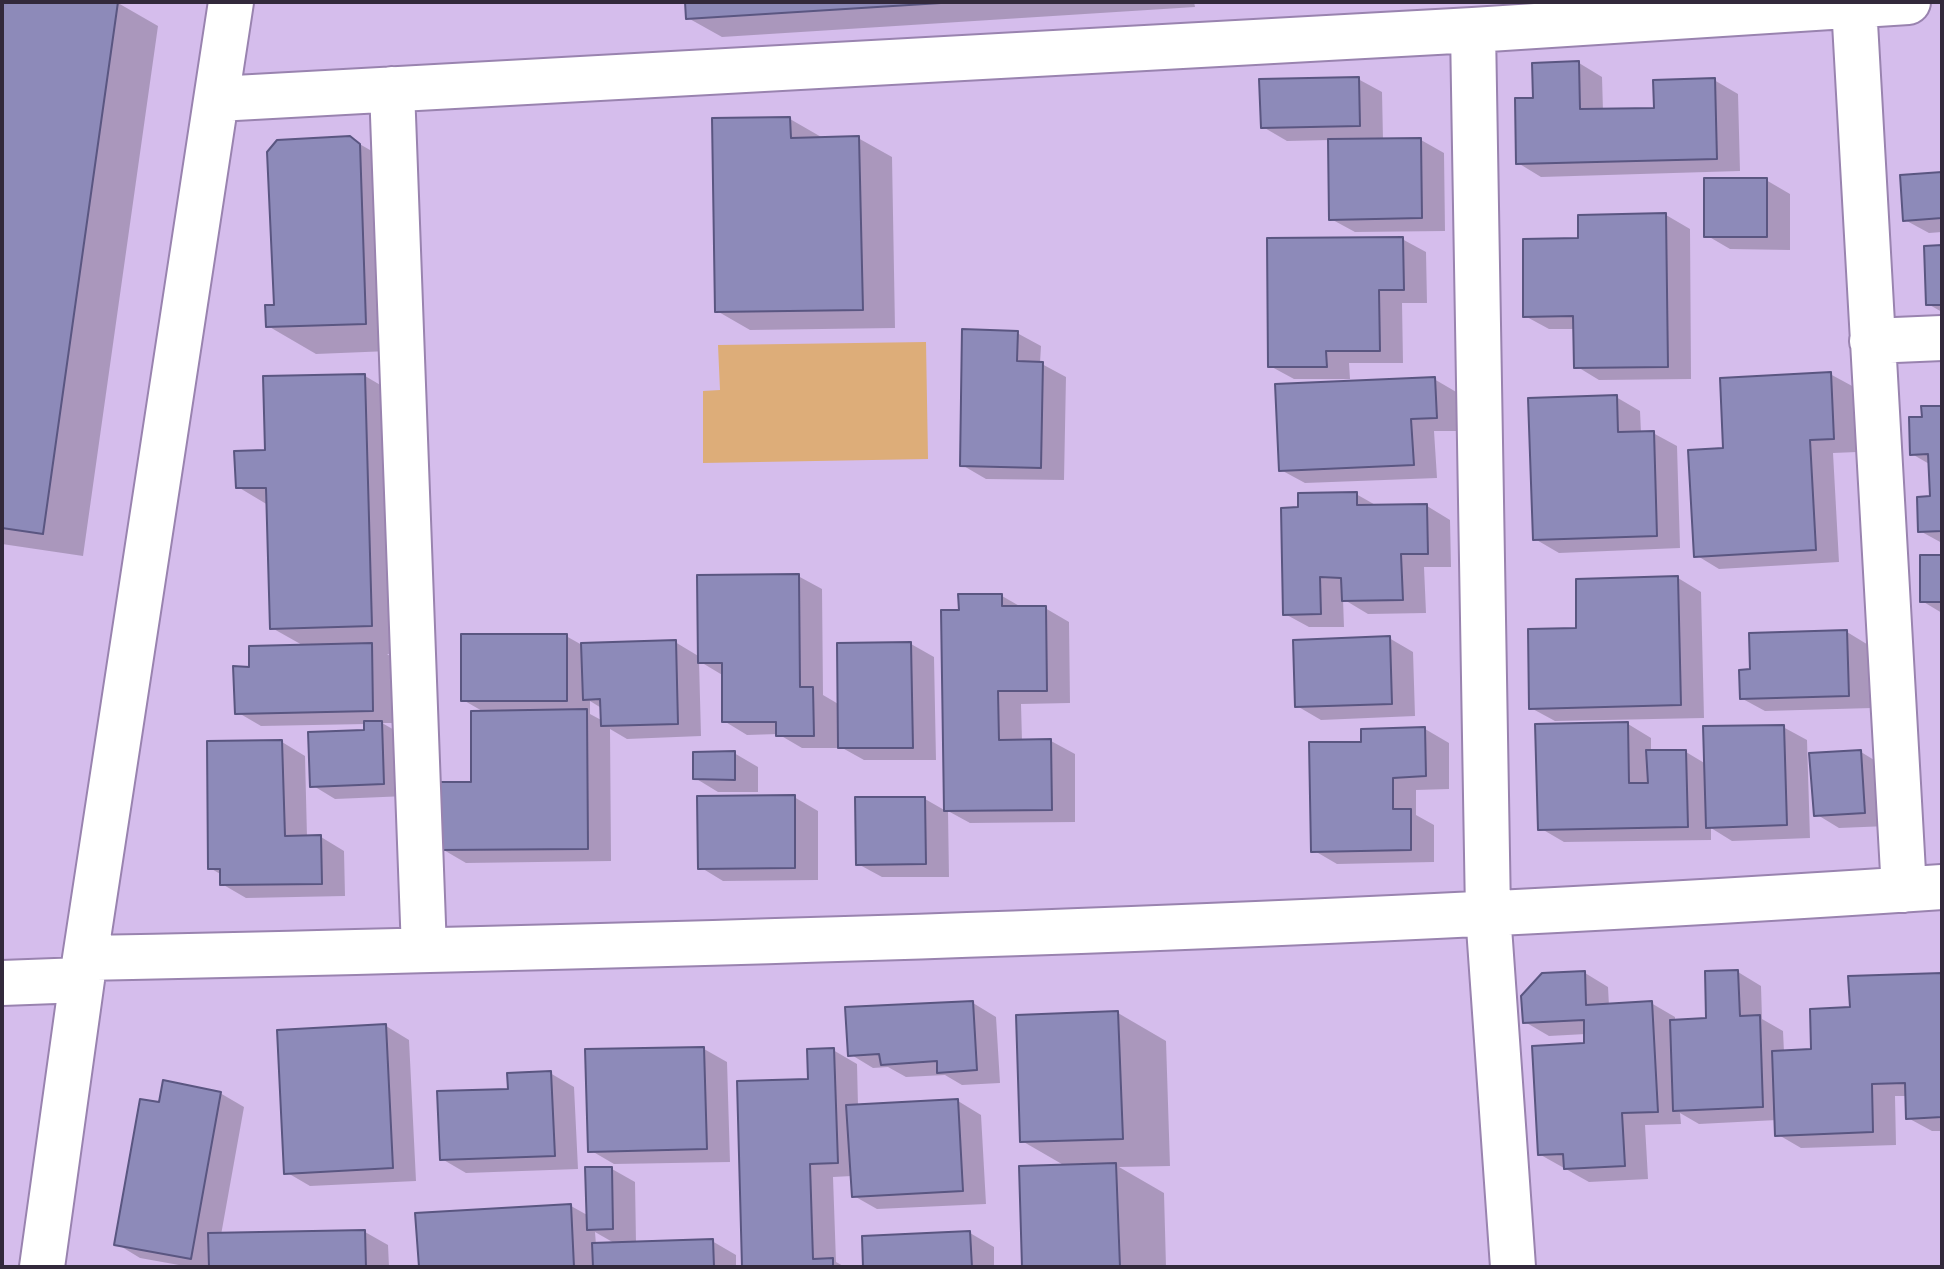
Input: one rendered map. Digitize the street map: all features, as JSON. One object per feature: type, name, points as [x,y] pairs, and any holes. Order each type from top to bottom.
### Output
[{"type":"street","points":[[42,1267],[84,969],[231,2]]},
{"type":"street","points":[[217,99],[1473,30],[1908,2]]},
{"type":"street","points":[[2,983],[84,969],[424,950],[957,935],[1488,913],[1923,888],[1872,341],[1854,5]]},
{"type":"street","points":[[1473,30],[1488,913],[1513,1267]]},
{"type":"street","points":[[392,89],[424,950]]},
{"type":"street","points":[[1872,341],[1942,338]]},
{"type":"shaded area","points":[[926,342],[928,459],[703,463],[703,391],[720,390],[718,345]]},
{"type":"building","points":[[2,2],[118,2],[43,534],[2,528]]},
{"type":"building","points":[[685,2],[957,2],[686,19]]},
{"type":"building","points":[[1579,61],[1580,109],[1654,108],[1653,80],[1715,78],[1717,159],[1516,164],[1515,98],[1533,98],[1532,63]]},
{"type":"building","points":[[1359,77],[1360,126],[1261,128],[1259,79]]},
{"type":"building","points":[[790,117],[791,138],[859,136],[863,310],[715,312],[712,118]]},
{"type":"building","points":[[350,136],[360,144],[366,324],[266,327],[265,305],[274,305],[267,152],[277,140]]},
{"type":"building","points":[[1421,138],[1422,218],[1329,220],[1328,139]]},
{"type":"building","points":[[1942,172],[1942,218],[1903,221],[1900,175]]},
{"type":"building","points":[[1704,178],[1767,178],[1767,237],[1704,237]]},
{"type":"building","points":[[1666,213],[1668,367],[1574,368],[1573,316],[1523,317],[1523,239],[1578,238],[1578,215]]},
{"type":"building","points":[[1403,237],[1404,290],[1379,290],[1380,351],[1326,351],[1327,367],[1268,367],[1267,238]]},
{"type":"building","points":[[1942,245],[1942,305],[1926,305],[1924,246]]},
{"type":"building","points":[[962,329],[1018,331],[1017,361],[1043,362],[1041,468],[960,466]]},
{"type":"building","points":[[1831,372],[1834,439],[1810,440],[1816,550],[1694,557],[1688,450],[1723,448],[1720,378]]},
{"type":"building","points":[[365,374],[372,626],[270,629],[266,488],[236,488],[234,451],[265,450],[263,376]]},
{"type":"building","points":[[1435,377],[1437,418],[1411,419],[1414,465],[1279,471],[1275,384]]},
{"type":"building","points":[[1617,395],[1618,432],[1654,431],[1657,536],[1533,540],[1528,398]]},
{"type":"building","points":[[1921,406],[1942,406],[1942,531],[1918,532],[1917,497],[1930,496],[1928,454],[1910,455],[1909,417],[1922,417]]},
{"type":"building","points":[[1357,492],[1357,505],[1427,504],[1428,554],[1401,554],[1403,600],[1342,601],[1341,578],[1320,577],[1321,614],[1283,615],[1281,508],[1298,507],[1298,493]]},
{"type":"building","points":[[1920,555],[1942,555],[1942,602],[1920,602]]},
{"type":"building","points":[[799,574],[800,687],[813,687],[814,736],[776,736],[776,722],[722,722],[722,663],[698,663],[697,575]]},
{"type":"building","points":[[1678,576],[1681,705],[1529,709],[1528,629],[1576,628],[1576,579]]},
{"type":"building","points":[[958,594],[1002,594],[1002,606],[1046,606],[1047,691],[998,691],[999,740],[1051,739],[1052,810],[944,811],[941,610],[959,610]]},
{"type":"building","points":[[1847,630],[1849,696],[1740,699],[1739,670],[1750,669],[1749,633]]},
{"type":"building","points":[[461,634],[567,634],[567,701],[461,701]]},
{"type":"building","points":[[1390,636],[1392,704],[1295,707],[1293,640]]},
{"type":"building","points":[[676,640],[678,724],[601,726],[600,699],[583,700],[581,643]]},
{"type":"building","points":[[911,642],[913,748],[838,748],[837,643]]},
{"type":"building","points":[[372,643],[373,711],[235,714],[233,666],[249,667],[249,646]]},
{"type":"building","points":[[587,709],[588,849],[440,850],[440,782],[471,782],[471,711]]},
{"type":"building","points":[[364,721],[382,721],[384,784],[310,787],[308,732],[364,730]]},
{"type":"building","points":[[1628,722],[1629,783],[1648,783],[1646,750],[1686,750],[1688,827],[1538,830],[1535,724]]},
{"type":"building","points":[[1784,725],[1787,825],[1706,828],[1703,726]]},
{"type":"building","points":[[1425,727],[1426,776],[1393,778],[1393,809],[1411,809],[1411,850],[1311,852],[1309,742],[1361,742],[1361,729]]},
{"type":"building","points":[[282,740],[285,836],[321,835],[322,884],[220,885],[220,869],[208,869],[207,741]]},
{"type":"building","points":[[1861,750],[1865,813],[1814,816],[1809,753]]},
{"type":"building","points":[[735,751],[735,780],[693,779],[693,752]]},
{"type":"building","points":[[795,795],[795,868],[698,869],[697,796]]},
{"type":"building","points":[[855,797],[925,797],[926,864],[856,865]]},
{"type":"building","points":[[1738,970],[1740,1016],[1760,1015],[1763,1107],[1673,1111],[1670,1020],[1706,1018],[1705,971]]},
{"type":"building","points":[[1585,971],[1586,1005],[1652,1001],[1658,1112],[1622,1113],[1625,1166],[1564,1169],[1563,1154],[1538,1155],[1532,1046],[1584,1043],[1584,1020],[1523,1023],[1521,996],[1542,973]]},
{"type":"building","points":[[1942,973],[1942,1117],[1906,1119],[1905,1083],[1872,1084],[1873,1132],[1775,1136],[1772,1051],[1811,1049],[1810,1009],[1850,1007],[1848,976]]},
{"type":"building","points":[[973,1001],[977,1070],[937,1073],[937,1061],[881,1065],[879,1054],[848,1056],[845,1007]]},
{"type":"building","points":[[1118,1011],[1123,1139],[1020,1142],[1016,1015]]},
{"type":"building","points":[[386,1024],[393,1168],[284,1174],[277,1030]]},
{"type":"building","points":[[704,1047],[707,1149],[588,1152],[585,1049]]},
{"type":"building","points":[[834,1048],[838,1163],[810,1164],[813,1259],[833,1258],[833,1267],[742,1267],[737,1081],[808,1079],[807,1049]]},
{"type":"building","points":[[551,1071],[555,1156],[440,1160],[437,1091],[508,1089],[507,1073]]},
{"type":"building","points":[[163,1080],[221,1092],[191,1259],[114,1245],[140,1099],[159,1102]]},
{"type":"building","points":[[958,1099],[963,1191],[852,1197],[846,1105]]},
{"type":"building","points":[[1116,1163],[1120,1267],[1022,1267],[1019,1166]]},
{"type":"building","points":[[585,1167],[612,1167],[613,1229],[587,1230]]},
{"type":"building","points":[[571,1204],[574,1267],[419,1267],[415,1213]]},
{"type":"building","points":[[365,1230],[366,1267],[209,1267],[208,1233]]},
{"type":"building","points":[[970,1231],[972,1267],[863,1267],[862,1236]]},
{"type":"building","points":[[713,1239],[714,1267],[593,1267],[592,1243]]}]
